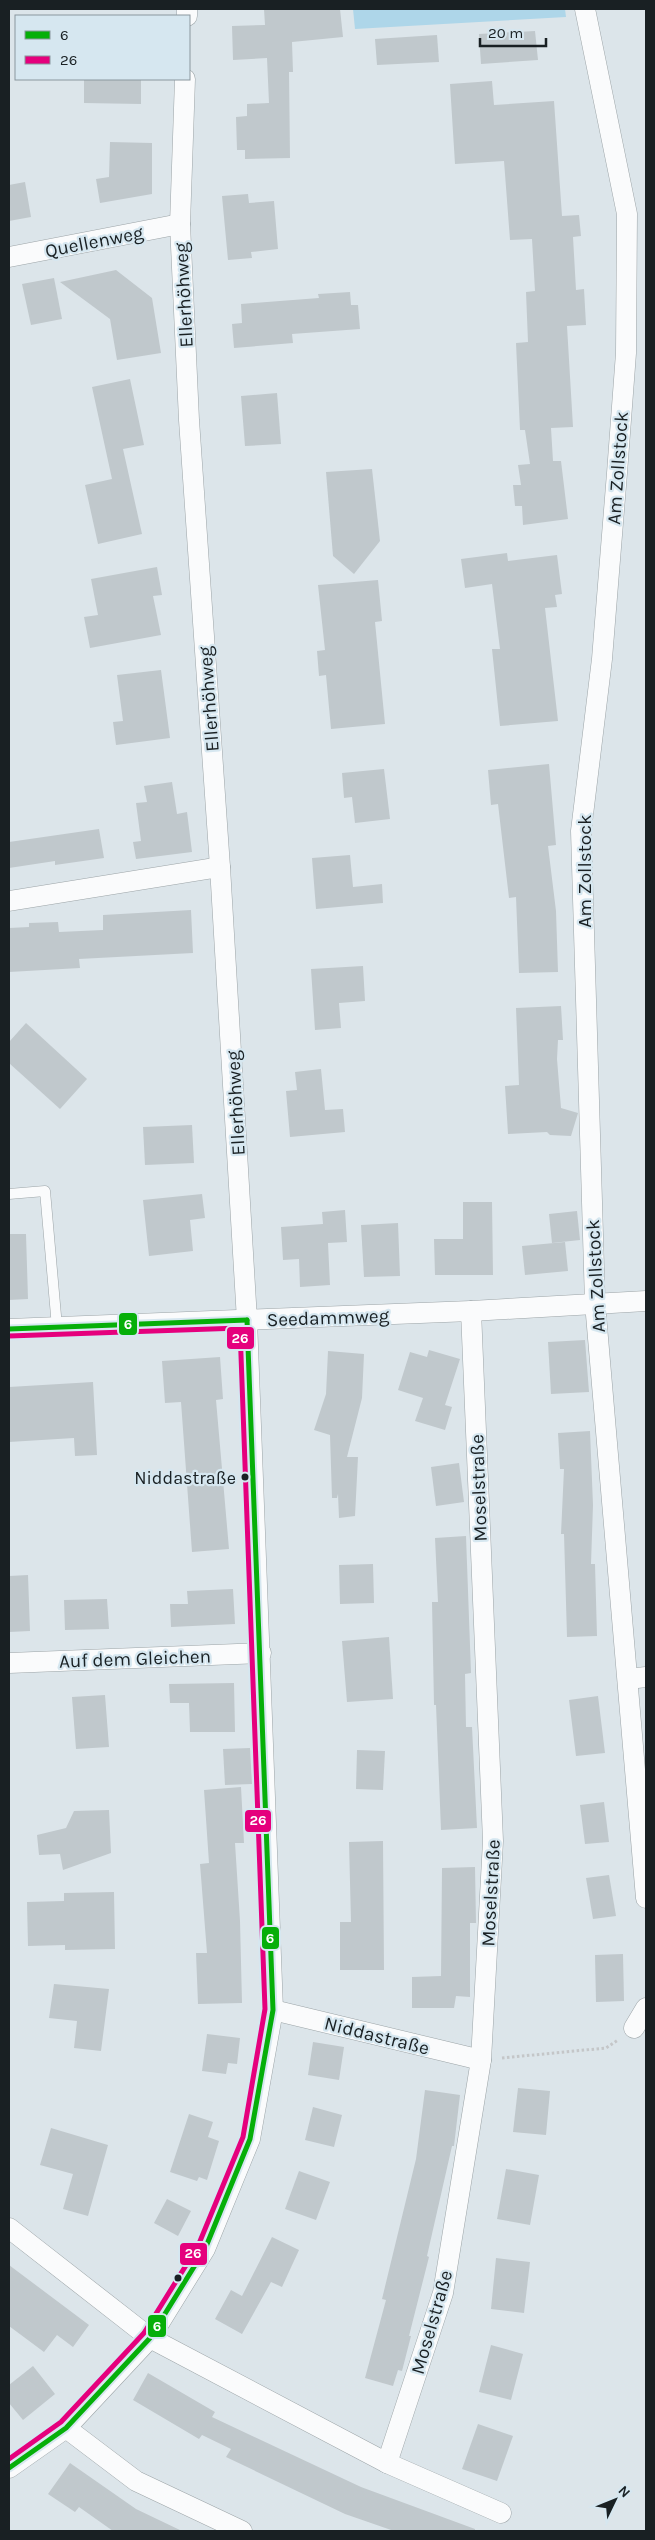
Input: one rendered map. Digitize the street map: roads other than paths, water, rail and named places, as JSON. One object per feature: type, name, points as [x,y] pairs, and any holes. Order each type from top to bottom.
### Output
[{"type":"street","name":"Am Zollstock","points":[[585,9],[627,214],[626,353],[618,464],[602,659],[581,831],[595,1303],[637,1678],[646,1898]]},
{"type":"street","name":"Ellerhöhweg","points":[[185,80],[180,224],[189,430],[220,867],[247,1320]]},
{"type":"street","name":"Quellenweg","points":[[9,258],[180,224]]},
{"type":"street","points":[[9,901],[220,867]]},
{"type":"street","name":"Seedammweg","points":[[9,1329],[471,1311],[646,1301]]},
{"type":"street","name":"Moselstraße","points":[[387,2463],[443,2293],[481,2060],[493,1841],[471,1311]]},
{"type":"street","points":[[9,2468],[66,2428],[150,2338],[205,2249],[250,2139],[273,2010],[247,1320]]},
{"type":"street","name":"Auf dem Gleichen","points":[[9,1663],[261,1653]]},
{"type":"street","points":[[634,2028],[646,2008]]},
{"type":"street","name":"Niddastraße","points":[[273,2010],[481,2060]]},
{"type":"street","points":[[9,2228],[150,2338],[387,2463],[501,2513]]},
{"type":"street","points":[[66,2428],[136,2481],[242,2531]]},
{"type":"lane","points":[[9,1194],[45,1192],[57,1327]]},
{"type":"place","name":"Niddastraße","points":[[245,1477]]}]
